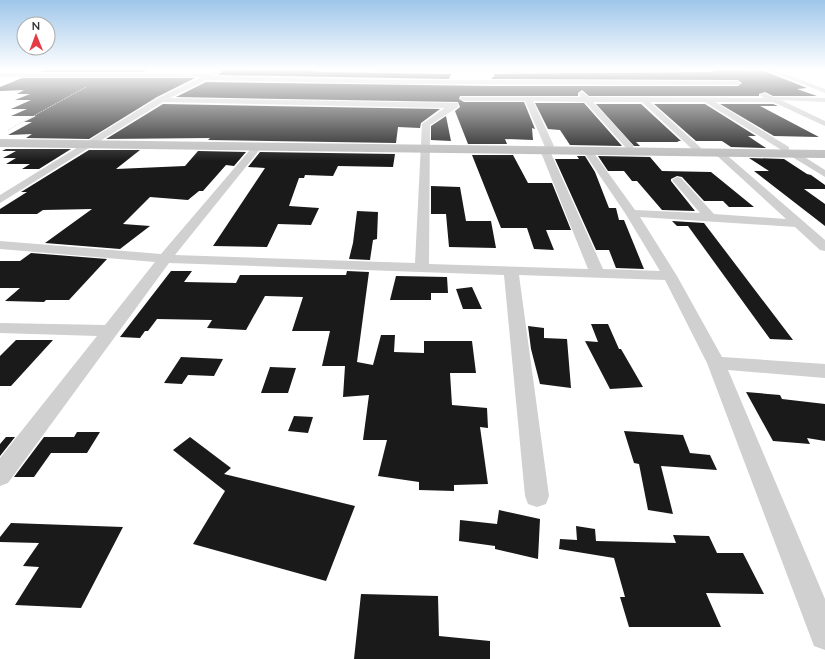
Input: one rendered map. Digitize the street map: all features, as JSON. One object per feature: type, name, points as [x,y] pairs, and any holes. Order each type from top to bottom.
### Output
[{"type":"main road","points":[[0,140],[258,146],[696,148],[789,151],[825,154]]},
{"type":"main road","points":[[0,143],[92,142],[424,147]]},
{"type":"main road","points":[[547,148],[588,151],[719,152],[825,150]]},
{"type":"street","points":[[0,200],[161,100],[384,101],[453,106]]},
{"type":"street","points":[[422,267],[424,147],[426,124],[462,100]]},
{"type":"street","points":[[528,100],[597,273]]},
{"type":"street","points":[[572,100],[723,100]]},
{"type":"street","points":[[587,100],[630,147]]},
{"type":"street","points":[[644,100],[696,148]]},
{"type":"street","points":[[707,100],[825,174]]},
{"type":"street","points":[[774,100],[825,124]]},
{"type":"street","points":[[812,100],[825,100]]},
{"type":"street","points":[[0,476],[165,259],[258,146]]},
{"type":"street","points":[[588,151],[631,213],[670,276],[716,363],[825,635]]},
{"type":"street","points":[[719,152],[825,247]]},
{"type":"street","points":[[677,180],[711,218]]},
{"type":"street","points":[[631,213],[798,223]]},
{"type":"street","points":[[0,245],[165,259],[670,276]]},
{"type":"street","points":[[511,270],[537,496]]},
{"type":"street","points":[[0,328],[110,331]]},
{"type":"street","points":[[716,363],[825,371]]},
{"type":"path","points":[[7,130],[65,100]]},
{"type":"building","points":[[15,100],[153,100],[89,139],[26,138],[32,134],[8,135],[32,122],[24,122],[36,116],[11,116],[27,109],[11,109],[31,100]]},
{"type":"building","points":[[331,100],[460,100],[464,102],[524,102],[535,129],[532,128],[533,140],[505,139],[507,144],[468,144],[455,111],[460,107],[458,102]]},
{"type":"building","points":[[535,103],[584,103],[622,146],[570,145],[560,130],[548,129]]},
{"type":"building","points":[[163,104],[440,109],[421,123],[420,128],[398,127],[396,143],[208,140],[210,138],[106,139]]},
{"type":"building","points":[[596,104],[641,104],[681,141],[636,142],[640,146],[634,146]]},
{"type":"building","points":[[654,104],[705,104],[756,136],[748,136],[766,148],[731,147],[722,141],[696,141]]},
{"type":"building","points":[[720,104],[773,104],[778,106],[760,106],[819,137],[774,136]]},
{"type":"building","points":[[446,116],[451,141],[431,140],[431,126]]},
{"type":"building","points":[[6,149],[71,149],[39,169],[22,169],[30,164],[6,164],[16,158],[3,158],[16,151],[2,151]]},
{"type":"building","points":[[89,150],[140,150],[116,169],[185,166],[198,151],[246,152],[234,166],[226,165],[203,191],[199,191],[188,200],[150,197],[123,224],[150,226],[120,249],[45,243],[92,209],[43,210],[37,214],[0,214],[0,209],[27,192],[21,192]]},
{"type":"building","points":[[260,152],[395,154],[393,167],[338,166],[333,176],[305,175],[304,178],[299,178],[289,206],[319,208],[311,225],[278,224],[267,247],[213,246],[265,168],[248,167]]},
{"type":"building","points":[[472,155],[513,155],[528,183],[552,183],[571,230],[546,230],[554,250],[534,249],[527,228],[501,228]]},
{"type":"building","points":[[577,156],[585,156],[595,172],[609,208],[616,208],[619,220],[624,220],[644,269],[616,268],[609,250],[596,250],[555,159],[579,159]]},
{"type":"building","points":[[598,156],[650,157],[662,171],[711,172],[754,207],[729,207],[723,201],[704,201],[682,177],[677,176],[671,179],[671,181],[695,211],[662,210],[637,181],[632,181],[624,171],[608,171]]},
{"type":"building","points":[[749,158],[784,159],[825,185],[825,189],[804,189],[825,204],[825,226],[754,171],[769,171]]},
{"type":"building","points":[[431,186],[460,187],[466,221],[491,221],[496,248],[449,247],[446,214],[431,214]]},
{"type":"building","points":[[357,211],[378,212],[377,239],[373,240],[370,260],[349,259],[353,243]]},
{"type":"building","points":[[672,221],[704,223],[793,340],[770,339],[688,226],[677,226]]},
{"type":"building","points":[[31,253],[107,259],[69,300],[46,300],[44,302],[5,301],[20,288],[0,288],[0,261],[20,261]]},
{"type":"building","points":[[171,271],[192,271],[184,282],[236,283],[240,275],[346,275],[347,271],[369,272],[357,362],[373,365],[381,335],[395,335],[394,352],[424,353],[424,341],[472,341],[476,373],[450,373],[452,405],[487,408],[488,428],[480,427],[488,484],[454,485],[454,491],[419,490],[419,482],[378,476],[387,440],[363,440],[369,395],[343,397],[345,366],[322,366],[330,331],[292,331],[303,297],[265,296],[246,330],[207,328],[212,320],[157,319],[148,331],[145,331],[140,338],[120,337]]},
{"type":"building","points":[[396,276],[447,277],[448,293],[431,293],[431,300],[390,300]]},
{"type":"building","points":[[472,287],[482,309],[463,309],[456,289]]},
{"type":"building","points":[[591,324],[608,324],[619,349],[621,349],[643,387],[610,389],[585,341],[598,342]]},
{"type":"building","points":[[528,326],[544,328],[544,338],[567,339],[571,388],[540,384],[531,349]]},
{"type":"building","points":[[16,340],[53,340],[11,386],[0,386],[0,356]]},
{"type":"building","points":[[181,357],[223,359],[214,376],[188,375],[182,384],[164,383]]},
{"type":"building","points":[[270,367],[296,368],[288,393],[261,393]]},
{"type":"building","points":[[746,392],[780,395],[782,399],[825,404],[825,441],[807,438],[810,444],[773,441]]},
{"type":"building","points":[[294,416],[313,417],[308,433],[288,431]]},
{"type":"building","points":[[624,431],[683,435],[690,453],[710,455],[717,470],[661,466],[673,514],[648,510],[639,464],[634,463]]},
{"type":"building","points":[[77,432],[100,432],[87,453],[51,453],[34,477],[14,477],[44,437],[74,437]]},
{"type":"building","points":[[6,437],[15,437],[0,456],[0,444]]},
{"type":"building","points":[[190,437],[231,468],[224,474],[355,506],[326,581],[193,544],[225,491],[173,450]]},
{"type":"building","points":[[499,510],[540,519],[538,559],[495,549],[495,546],[459,541],[460,520],[497,524]]},
{"type":"building","points":[[11,523],[123,527],[81,608],[15,605],[39,567],[23,566],[39,543],[0,542],[0,537]]},
{"type":"building","points":[[576,526],[595,529],[596,541],[676,543],[673,535],[709,536],[717,553],[743,553],[764,594],[706,593],[721,627],[629,627],[620,597],[625,597],[614,558],[559,549],[560,539],[577,540]]},
{"type":"building","points":[[361,594],[438,596],[439,636],[490,641],[490,659],[354,659]]}]
